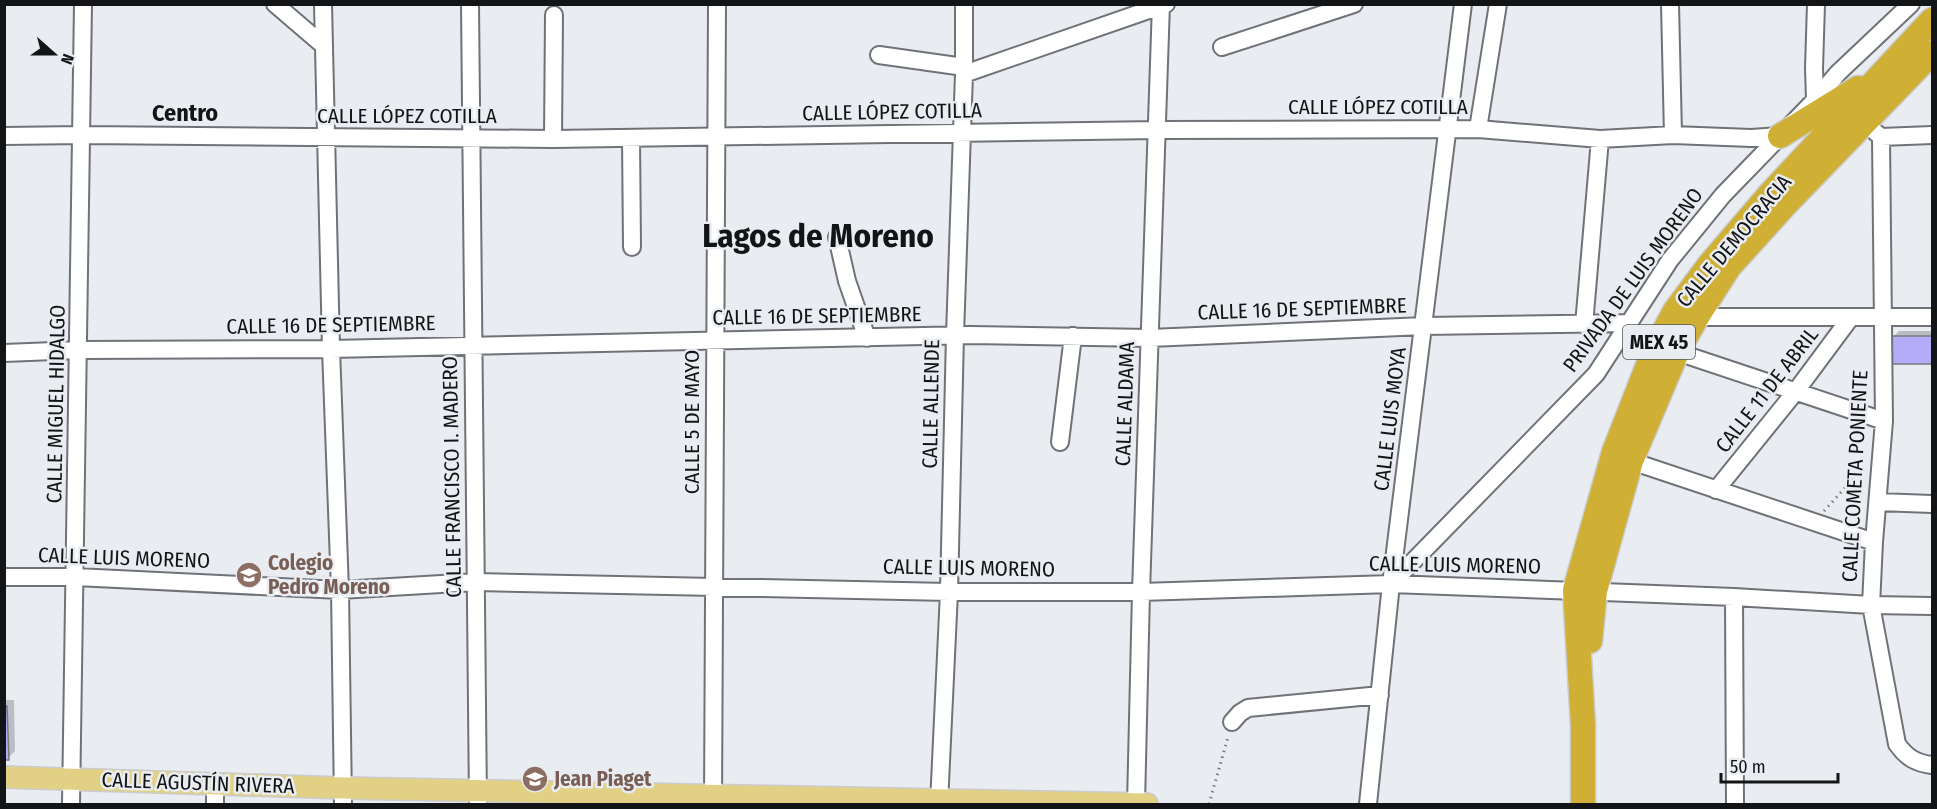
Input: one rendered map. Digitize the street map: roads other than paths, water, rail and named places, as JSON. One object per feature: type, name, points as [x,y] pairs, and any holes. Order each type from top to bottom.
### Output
[{"type":"highway","name":"MEX 45","points":[[1924,47],[1932,20]]},
{"type":"highway","name":"CALLE DEMOCRACIA","points":[[1583,804],[1585,590],[1614,452],[1654,350],[1675,311],[1710,264],[1769,195],[1890,67],[1924,47]]},
{"type":"highway","points":[[1804,159],[1873,130],[1896,75],[1924,47]]},
{"type":"highway","points":[[1780,136],[1890,67]]},
{"type":"highway","name":"CALLE DEMOCRACIA","points":[[1585,590],[1631,460],[1677,352],[1697,316],[1729,267],[1873,130]]},
{"type":"main road","name":"CALLE AGUSTÍN RIVERA","points":[[4,777],[71,780],[215,794],[1147,804]]},
{"type":"street","name":"CALLE MIGUEL HIDALGO","points":[[71,804],[84,4]]},
{"type":"street","points":[[274,4],[324,46]]},
{"type":"street","points":[[323,4],[328,138],[331,349],[340,590],[343,796]]},
{"type":"street","name":"CALLE FRANCISCO I. MADERO","points":[[470,4],[478,797]]},
{"type":"street","name":"CALLE 5 DE MAYO","points":[[713,799],[717,4]]},
{"type":"street","name":"CALLE ALLENDE","points":[[939,802],[949,592],[964,4]]},
{"type":"street","points":[[1222,47],[1354,4]]},
{"type":"street","name":"CALLE LUIS MOYA","points":[[1368,804],[1391,584],[1463,4]]},
{"type":"street","points":[[1478,129],[1498,4]]},
{"type":"street","points":[[1670,4],[1673,135]]},
{"type":"street","points":[[1815,100],[1816,4]]},
{"type":"street","name":"PRIVADA DE LUIS MORENO","points":[[1391,584],[1596,374],[1670,260],[1723,195],[1838,73],[1911,4]]},
{"type":"street","points":[[879,55],[964,71],[1163,5]]},
{"type":"street","name":"CALLE ALDAMA","points":[[1136,804],[1141,592],[1163,5]]},
{"type":"street","points":[[553,139],[554,15]]},
{"type":"street","name":"CALLE LÓPEZ COTILLA","points":[[4,136],[553,139],[1158,130],[1446,131],[1478,129],[1600,139],[1673,135],[1751,138],[1780,136]]},
{"type":"street","points":[[1873,130],[1932,135]]},
{"type":"street","name":"CALLE COMETA PONIENTE","points":[[1873,130],[1883,317],[1884,421],[1871,605],[1897,744],[1911,759],[1918,763],[1932,765]]},
{"type":"street","points":[[631,138],[632,247]]},
{"type":"street","points":[[1584,325],[1600,139]]},
{"type":"street","points":[[837,237],[847,281],[867,338]]},
{"type":"street","points":[[1697,316],[1932,317]]},
{"type":"street","name":"CALLE 11 DE ABRIL","points":[[1716,490],[1796,391],[1851,317]]},
{"type":"street","name":"CALLE 16 DE SEPTIEMBRE","points":[[4,353],[79,350],[331,349],[954,335],[1150,338],[1424,326],[1630,323]]},
{"type":"street","points":[[1060,442],[1073,336]]},
{"type":"street","points":[[1677,352],[1884,421]]},
{"type":"street","points":[[1631,460],[1874,542]]},
{"type":"street","points":[[1878,502],[1932,504]]},
{"type":"street","name":"CALLE LUIS MORENO","points":[[4,576],[76,577],[340,590],[475,582],[949,592],[1141,592],[1391,584],[1585,590],[1871,605],[1932,606]]},
{"type":"street","points":[[1734,597],[1735,804]]},
{"type":"street","points":[[1232,722],[1239,712],[1248,708],[1380,695]]},
{"type":"place","name":"Colegio Pedro Moreno","points":[[249,575]]},
{"type":"place","name":"Jean Piaget","points":[[535,779]]},
{"type":"district","name":"Centro","points":[[185,113]]},
{"type":"district","name":"Lagos de Moreno","points":[[818,235]]}]
